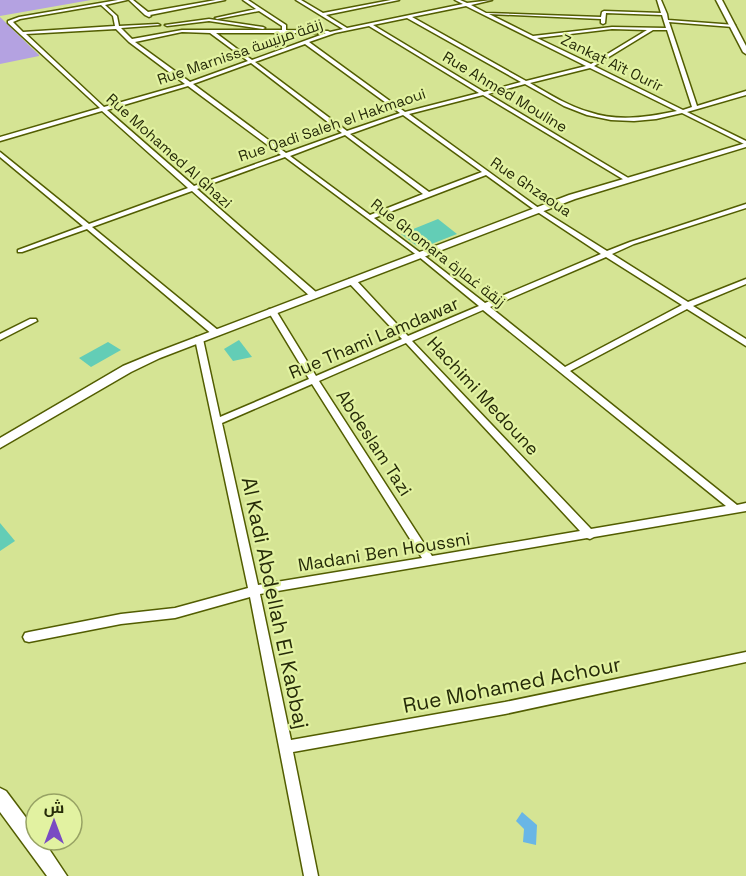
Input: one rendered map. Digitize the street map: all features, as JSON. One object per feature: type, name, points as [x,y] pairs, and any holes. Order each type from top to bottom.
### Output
[{"type":"main road","points":[[719,0],[746,52]]},
{"type":"main road","points":[[726,0],[746,37]]},
{"type":"main road","points":[[1,442],[136,364],[538,210],[746,144]]},
{"type":"main road","points":[[0,797],[58,876]]},
{"type":"street","points":[[102,4],[125,0]]},
{"type":"street","points":[[131,0],[170,33]]},
{"type":"street","points":[[146,14],[223,0]]},
{"type":"street","points":[[246,1],[254,0]]},
{"type":"street","points":[[298,0],[346,29]]},
{"type":"street","points":[[322,15],[398,0]]},
{"type":"street","name":"Zankat Aït Ourir","points":[[457,0],[746,144]]},
{"type":"street","name":"Rue Marnissa زنقة مرنيسة","points":[[0,139],[189,84],[334,32],[490,0]]},
{"type":"street","points":[[659,0],[695,108]]},
{"type":"street","points":[[246,1],[287,31]]},
{"type":"street","points":[[357,3],[363,7]]},
{"type":"street","name":"Rue Mohamed Al Ghazi","points":[[102,4],[19,18],[10,22],[103,109],[314,296]]},
{"type":"street","name":"Rue Ghomara زنقة غمارة","points":[[102,4],[115,16],[117,27],[131,41],[420,255],[741,508]]},
{"type":"street","points":[[167,24],[209,20],[259,10]]},
{"type":"street","points":[[604,28],[602,12],[606,11],[665,14]]},
{"type":"street","points":[[483,13],[602,18]]},
{"type":"street","points":[[408,16],[575,110],[603,117],[646,120],[746,93]]},
{"type":"street","points":[[209,20],[287,31]]},
{"type":"street","points":[[667,21],[733,26]]},
{"type":"street","points":[[22,33],[158,25]]},
{"type":"street","name":"Rue Ahmed Mouline","points":[[370,25],[628,180]]},
{"type":"street","points":[[532,37],[604,28],[669,29]]},
{"type":"street","name":"Rue Qadi Saleh el Hakmaoui","points":[[20,251],[284,154],[405,113],[591,66],[652,29]]},
{"type":"street","points":[[212,32],[428,195]]},
{"type":"street","points":[[131,41],[170,33],[334,32]]},
{"type":"street","name":"Rue Ghzaoua","points":[[307,43],[538,210],[746,343]]},
{"type":"street","points":[[0,154],[216,333]]},
{"type":"street","points":[[369,217],[486,173]]},
{"type":"street","name":"Rue Thami Lamdawar","points":[[216,422],[654,235],[746,206]]},
{"type":"street","name":"Hachimi Medoune","points":[[352,281],[590,535]]},
{"type":"street","points":[[565,370],[688,305],[746,281]]},
{"type":"street","name":"Abdeslam Tazi","points":[[272,311],[430,561]]},
{"type":"street","points":[[0,337],[33,321]]},
{"type":"street","name":"Al Kadi Abdellah El Kabbaj","points":[[199,339],[286,747],[311,876]]},
{"type":"street","name":"Madani Ben Houssni","points":[[29,637],[121,620],[175,613],[253,591],[741,508]]},
{"type":"street","name":"Rue Mohamed Achour","points":[[286,747],[505,708],[746,657]]},
{"type":"shaded area","points":[[0,0],[91,0],[0,16]]},
{"type":"shaded area","points":[[0,17],[39,55],[39,56],[0,64]]},
{"type":"water","points":[[522,812],[537,825],[536,845],[523,842],[524,829],[516,821]]},
{"type":"building","points":[[438,219],[457,234],[424,247],[417,246],[401,234]]},
{"type":"building","points":[[239,340],[252,357],[233,361],[224,349]]},
{"type":"building","points":[[108,342],[121,350],[91,367],[79,358]]},
{"type":"building","points":[[0,523],[15,541],[0,551]]}]
